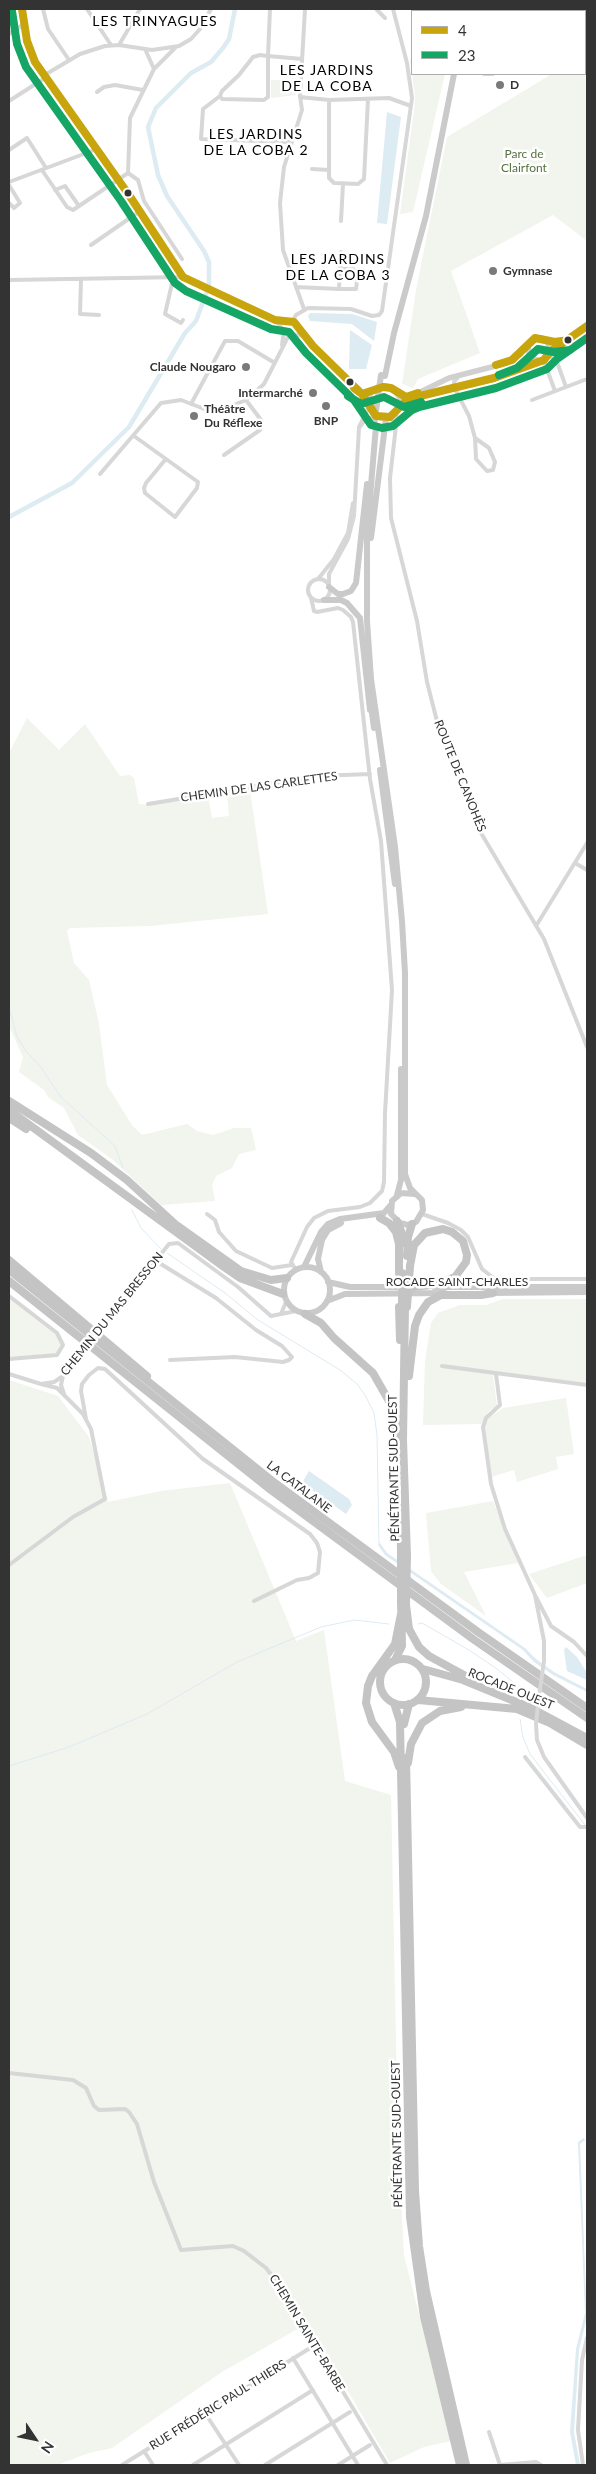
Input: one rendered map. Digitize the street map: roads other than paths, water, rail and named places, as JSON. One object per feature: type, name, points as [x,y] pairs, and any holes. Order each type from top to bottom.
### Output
[{"type":"highway","points":[[9,1102],[91,1153],[127,1180],[174,1224],[241,1271],[265,1278],[287,1278]]},
{"type":"highway","points":[[91,1153],[9,1110],[240,1278],[285,1298]]},
{"type":"highway","points":[[9,1118],[83,1165]]},
{"type":"highway","points":[[380,1218],[389,1223],[396,1232],[404,1271]]},
{"type":"highway","points":[[395,1220],[402,1238],[404,1271],[403,1307]]},
{"type":"highway","points":[[404,1271],[408,1237],[412,1224]]},
{"type":"highway","points":[[404,1271],[414,1246],[425,1233],[443,1229],[452,1232],[463,1240],[467,1255],[466,1262],[455,1277],[439,1284],[414,1287]]},
{"type":"highway","points":[[9,1260],[134,1364],[152,1381],[159,1392]]},
{"type":"highway","name":"LA CATALANE","points":[[9,1270],[159,1392],[341,1533],[587,1708]]},
{"type":"highway","name":"LA CATALANE","points":[[9,1281],[270,1490],[473,1639],[587,1718]]},
{"type":"highway","points":[[401,1440],[406,1428],[410,1358],[415,1326],[423,1308],[434,1298],[441,1295],[481,1295],[493,1293]]},
{"type":"highway","name":"PÉNÉTRANTE SUD-OUEST","points":[[401,1440],[405,1321],[403,1307]]},
{"type":"highway","name":"PÉNÉTRANTE SUD-OUEST","points":[[402,1796],[397,1759],[372,1722],[366,1703],[372,1676],[395,1644],[404,1603],[400,1385],[403,1307]]},
{"type":"highway","points":[[305,1314],[321,1323],[334,1338],[373,1373],[392,1408],[401,1440]]},
{"type":"highway","points":[[404,1603],[405,1643],[408,1655],[414,1661]]},
{"type":"highway","points":[[404,1603],[409,1629],[424,1652],[509,1699]]},
{"type":"highway","name":"PÉNÉTRANTE SUD-OUEST","points":[[395,1660],[402,1646],[401,1614]]},
{"type":"highway","points":[[394,1703],[383,1694],[380,1679],[384,1669],[395,1660],[404,1658],[414,1661]]},
{"type":"highway","name":"ROCADE OUEST","points":[[414,1661],[423,1669],[463,1680],[553,1718],[587,1738]]},
{"type":"highway","points":[[418,1700],[426,1685],[423,1669]]},
{"type":"highway","name":"ROCADE OUEST","points":[[394,1703],[409,1704],[418,1700],[507,1707],[529,1714],[587,1745]]},
{"type":"highway","name":"PÉNÉTRANTE SUD-OUEST","points":[[394,1703],[400,1722],[410,2217],[424,2317],[459,2465]]},
{"type":"highway","points":[[409,1704],[404,1715],[404,1731],[407,1778],[415,2191],[423,2273],[468,2465]]},
{"type":"highway","points":[[407,1778],[411,1744],[422,1723],[440,1711],[480,1705]]},
{"type":"main road","points":[[329,586],[338,594],[343,594],[351,590],[356,582],[369,468],[383,376],[434,169],[453,75]]},
{"type":"main road","points":[[446,114],[454,95],[459,75]]},
{"type":"main road","points":[[367,621],[370,549],[388,417]]},
{"type":"main road","points":[[321,1272],[313,1268],[294,1267],[287,1278],[285,1298],[296,1311],[305,1314],[318,1311],[330,1295],[328,1282],[321,1272],[318,1259],[320,1248],[328,1230],[339,1223],[380,1218],[412,1224],[422,1214],[423,1205],[407,1182],[405,1174],[405,973],[400,894],[372,687],[367,621],[367,533],[375,426]]},
{"type":"main road","points":[[304,1267],[321,1232],[328,1224],[340,1219],[384,1213],[397,1195],[401,1180],[401,973],[391,849],[372,716],[365,642],[363,564],[369,468]]},
{"type":"main road","points":[[324,600],[341,600],[347,603],[360,618],[368,701],[372,716]]},
{"type":"main road","points":[[397,1195],[406,1192],[415,1194]]},
{"type":"main road","points":[[391,1204],[395,1220]]},
{"type":"main road","name":"ROCADE SAINT-CHARLES","points":[[328,1282],[350,1287],[587,1287]]},
{"type":"main road","name":"ROCADE SAINT-CHARLES","points":[[327,1301],[345,1294],[365,1293],[587,1293]]},
{"type":"street","points":[[22,9],[24,24],[35,62],[44,77],[97,148],[183,277],[190,282],[275,320],[286,321],[293,320],[304,309],[352,310],[372,316],[378,315],[382,311],[412,89],[393,9]]},
{"type":"street","points":[[43,9],[48,29],[69,60]]},
{"type":"street","points":[[87,9],[111,45]]},
{"type":"street","points":[[119,45],[140,9]]},
{"type":"street","points":[[128,173],[129,124],[142,90],[154,69],[177,46],[191,39],[200,29],[211,9]]},
{"type":"street","points":[[220,96],[222,99],[266,99],[270,9]]},
{"type":"street","points":[[304,309],[283,250],[281,181],[290,142],[302,110],[300,97],[305,9]]},
{"type":"street","points":[[376,9],[385,18]]},
{"type":"street","points":[[586,9],[586,14]]},
{"type":"street","points":[[9,34],[24,24]]},
{"type":"street","points":[[9,101],[80,54],[111,45],[145,49],[177,46]]},
{"type":"street","points":[[145,49],[154,69]]},
{"type":"street","points":[[290,142],[201,139],[202,113],[203,109],[220,96],[253,57],[268,56],[302,59]]},
{"type":"street","points":[[98,92],[104,87],[115,85],[142,90]]},
{"type":"street","points":[[300,97],[329,100],[389,98],[411,106]]},
{"type":"street","points":[[329,100],[329,170],[331,182],[358,184],[364,179],[368,99]]},
{"type":"street","points":[[9,150],[26,138],[55,190],[70,210],[128,173]]},
{"type":"street","points":[[9,202],[14,208],[20,203],[9,184],[97,148]]},
{"type":"street","points":[[312,169],[329,170]]},
{"type":"street","points":[[128,173],[138,180],[144,201],[182,259]]},
{"type":"street","points":[[341,221],[343,184]]},
{"type":"street","points":[[55,190],[65,186],[79,206]]},
{"type":"street","points":[[91,245],[140,211]]},
{"type":"street","points":[[339,289],[341,252]]},
{"type":"street","points":[[296,287],[356,289],[358,272],[353,269],[340,269]]},
{"type":"street","points":[[9,280],[173,279],[183,277]]},
{"type":"street","points":[[173,279],[166,314],[182,323],[182,320]]},
{"type":"street","points":[[81,280],[80,314],[99,315]]},
{"type":"street","points":[[275,320],[292,333],[304,336]]},
{"type":"street","points":[[293,320],[304,336],[362,394],[376,416]]},
{"type":"street","points":[[282,349],[283,328],[286,321]]},
{"type":"street","points":[[311,598],[316,601],[324,600],[328,596],[329,574],[348,539],[354,516],[359,428],[366,420],[376,416],[388,417],[416,397],[494,378],[538,361],[587,326]]},
{"type":"street","points":[[100,474],[161,403],[173,400],[207,410],[220,411],[246,400],[259,390],[296,327]]},
{"type":"street","points":[[362,394],[383,387],[391,388],[397,394],[406,397],[414,395],[449,378],[507,363],[528,344],[538,338],[548,341],[569,340]]},
{"type":"street","points":[[191,404],[225,341],[238,341],[275,363]]},
{"type":"street","points":[[548,341],[549,354],[557,362],[566,387]]},
{"type":"street","points":[[528,344],[529,354],[545,364],[555,391]]},
{"type":"street","points":[[454,387],[457,378],[468,372]]},
{"type":"street","points":[[532,400],[587,379]]},
{"type":"street","points":[[459,393],[462,385]]},
{"type":"street","points":[[454,387],[459,393],[475,438],[475,452],[481,466],[487,471],[493,470],[495,462],[485,446],[475,438]]},
{"type":"street","points":[[207,1214],[215,1220],[219,1232],[236,1251],[272,1268],[294,1267],[304,1233],[314,1218],[328,1212],[360,1207],[370,1203],[382,1191],[384,1182],[385,1113],[392,990],[381,841],[370,774],[351,617],[338,608],[320,613],[314,610],[308,593],[309,586],[318,579],[334,559],[348,532],[352,511],[359,428],[369,405],[372,392]]},
{"type":"street","points":[[397,394],[398,409]]},
{"type":"street","points":[[224,455],[253,435],[262,425],[259,416],[246,400]]},
{"type":"street","name":"ROUTE DE CANOHÈS","points":[[398,409],[389,497],[391,518],[417,621],[427,682],[439,729],[481,833],[536,926],[553,960],[587,1047]]},
{"type":"street","points":[[388,417],[396,426]]},
{"type":"street","points":[[134,436],[198,482],[199,485],[175,516],[145,493],[144,488],[165,460]]},
{"type":"street","points":[[475,452],[478,448],[485,446]]},
{"type":"street","points":[[318,579],[329,586]]},
{"type":"street","points":[[313,607],[316,601]]},
{"type":"street","name":"CHEMIN DE LAS CARLETTES","points":[[148,804],[318,776],[370,774]]},
{"type":"street","points":[[536,926],[587,843]]},
{"type":"street","points":[[575,863],[587,870]]},
{"type":"street","points":[[585,1040],[587,1036]]},
{"type":"street","points":[[422,1214],[448,1223],[461,1230],[468,1237],[482,1268],[495,1279],[587,1279]]},
{"type":"street","name":"CHEMIN DU MAS BRESSON","points":[[42,1384],[54,1382],[63,1376],[170,1244],[178,1244],[238,1287],[271,1316],[281,1314]]},
{"type":"street","points":[[156,1261],[186,1277],[256,1330],[282,1346],[292,1356],[289,1360],[283,1362],[243,1357],[170,1360]]},
{"type":"street","points":[[9,1296],[57,1333],[63,1346],[57,1355],[9,1359]]},
{"type":"street","points":[[285,1298],[281,1314],[296,1311]]},
{"type":"street","points":[[442,1366],[587,1385]]},
{"type":"street","points":[[86,1419],[81,1391],[82,1384],[88,1375],[98,1368],[104,1369],[204,1459],[310,1534],[317,1543],[320,1552],[318,1573],[310,1578],[297,1580],[254,1601]]},
{"type":"street","points":[[9,1374],[56,1388],[64,1394],[86,1419],[91,1429],[105,1499],[73,1517],[9,1565]]},
{"type":"street","points":[[496,1374],[500,1405],[486,1418],[483,1427],[491,1484],[505,1530],[551,1626],[574,1642],[587,1656]]},
{"type":"street","points":[[63,1376],[61,1385],[64,1394]]},
{"type":"street","points":[[535,1595],[544,1641],[544,1661],[536,1724],[537,1740],[544,1757],[587,1818]]},
{"type":"street","points":[[525,1757],[580,1826],[587,1827]]},
{"type":"street","name":"CHEMIN SAINTE-BARBE","points":[[9,2073],[73,2080],[86,2088],[94,2106],[98,2110],[125,2109],[129,2112],[137,2124],[154,2182],[181,2250],[233,2246],[257,2259],[277,2282],[388,2465]]},
{"type":"street","points":[[584,2465],[578,2442],[582,2360],[587,2338]]},
{"type":"street","name":"RUE FRÉDÉRIC PAUL THIERS","points":[[122,2465],[314,2345]]},
{"type":"street","points":[[293,2358],[358,2465]]},
{"type":"street","points":[[193,2465],[313,2390]]},
{"type":"street","points":[[580,2397],[587,2397]]},
{"type":"street","points":[[265,2465],[350,2412]]},
{"type":"street","points":[[205,2413],[239,2465]]},
{"type":"street","points":[[489,2432],[500,2465],[536,2462],[541,2465]]},
{"type":"street","points":[[338,2465],[370,2445]]},
{"type":"street","points":[[144,2451],[153,2465]]},
{"type":"waterway","points":[[9,517],[72,483],[129,427],[185,333],[196,321],[209,286],[209,262],[204,251],[167,196],[158,175],[148,127],[156,108],[191,73],[211,62],[223,48],[229,39],[235,9]]},
{"type":"waterway","points":[[9,1007],[17,1037],[26,1051],[40,1066],[61,1097],[115,1146],[123,1168]]},
{"type":"waterway","points":[[132,1210],[141,1228],[161,1249]]},
{"type":"waterway","points":[[167,1253],[225,1293],[258,1320],[340,1370],[357,1384],[374,1413],[377,1435],[379,1544]]},
{"type":"waterway","points":[[9,1766],[69,1747],[147,1714],[237,1662],[321,1627],[354,1620],[389,1624]]},
{"type":"waterway","points":[[418,1624],[422,1623],[469,1650],[497,1669],[518,1686],[520,1691]]},
{"type":"waterway","points":[[520,1686],[520,1697]]},
{"type":"waterway","points":[[520,1719],[523,1737],[530,1754],[585,1825]]},
{"type":"place","name":"D","points":[[500,85]]},
{"type":"place","name":"Gymnase","points":[[493,271]]},
{"type":"place","name":"Claude Nougaro","points":[[246,367]]},
{"type":"place","name":"Intermarché","points":[[313,393]]},
{"type":"place","name":"BNP","points":[[326,406]]},
{"type":"place","name":"Théâtre Du Réflexe","points":[[194,416]]},
{"type":"district","name":"LES TRINYAGUES","points":[[155,21]]},
{"type":"district","name":"LES JARDINS DE LA COBA","points":[[327,78]]},
{"type":"district","name":"LES JARDINS DE LA COBA 2","points":[[256,142]]},
{"type":"district","name":"LES JARDINS DE LA COBA 3","points":[[338,268]]},
{"type":"park label","name":"Parc de Clairfont","points":[[524,161]]}]
